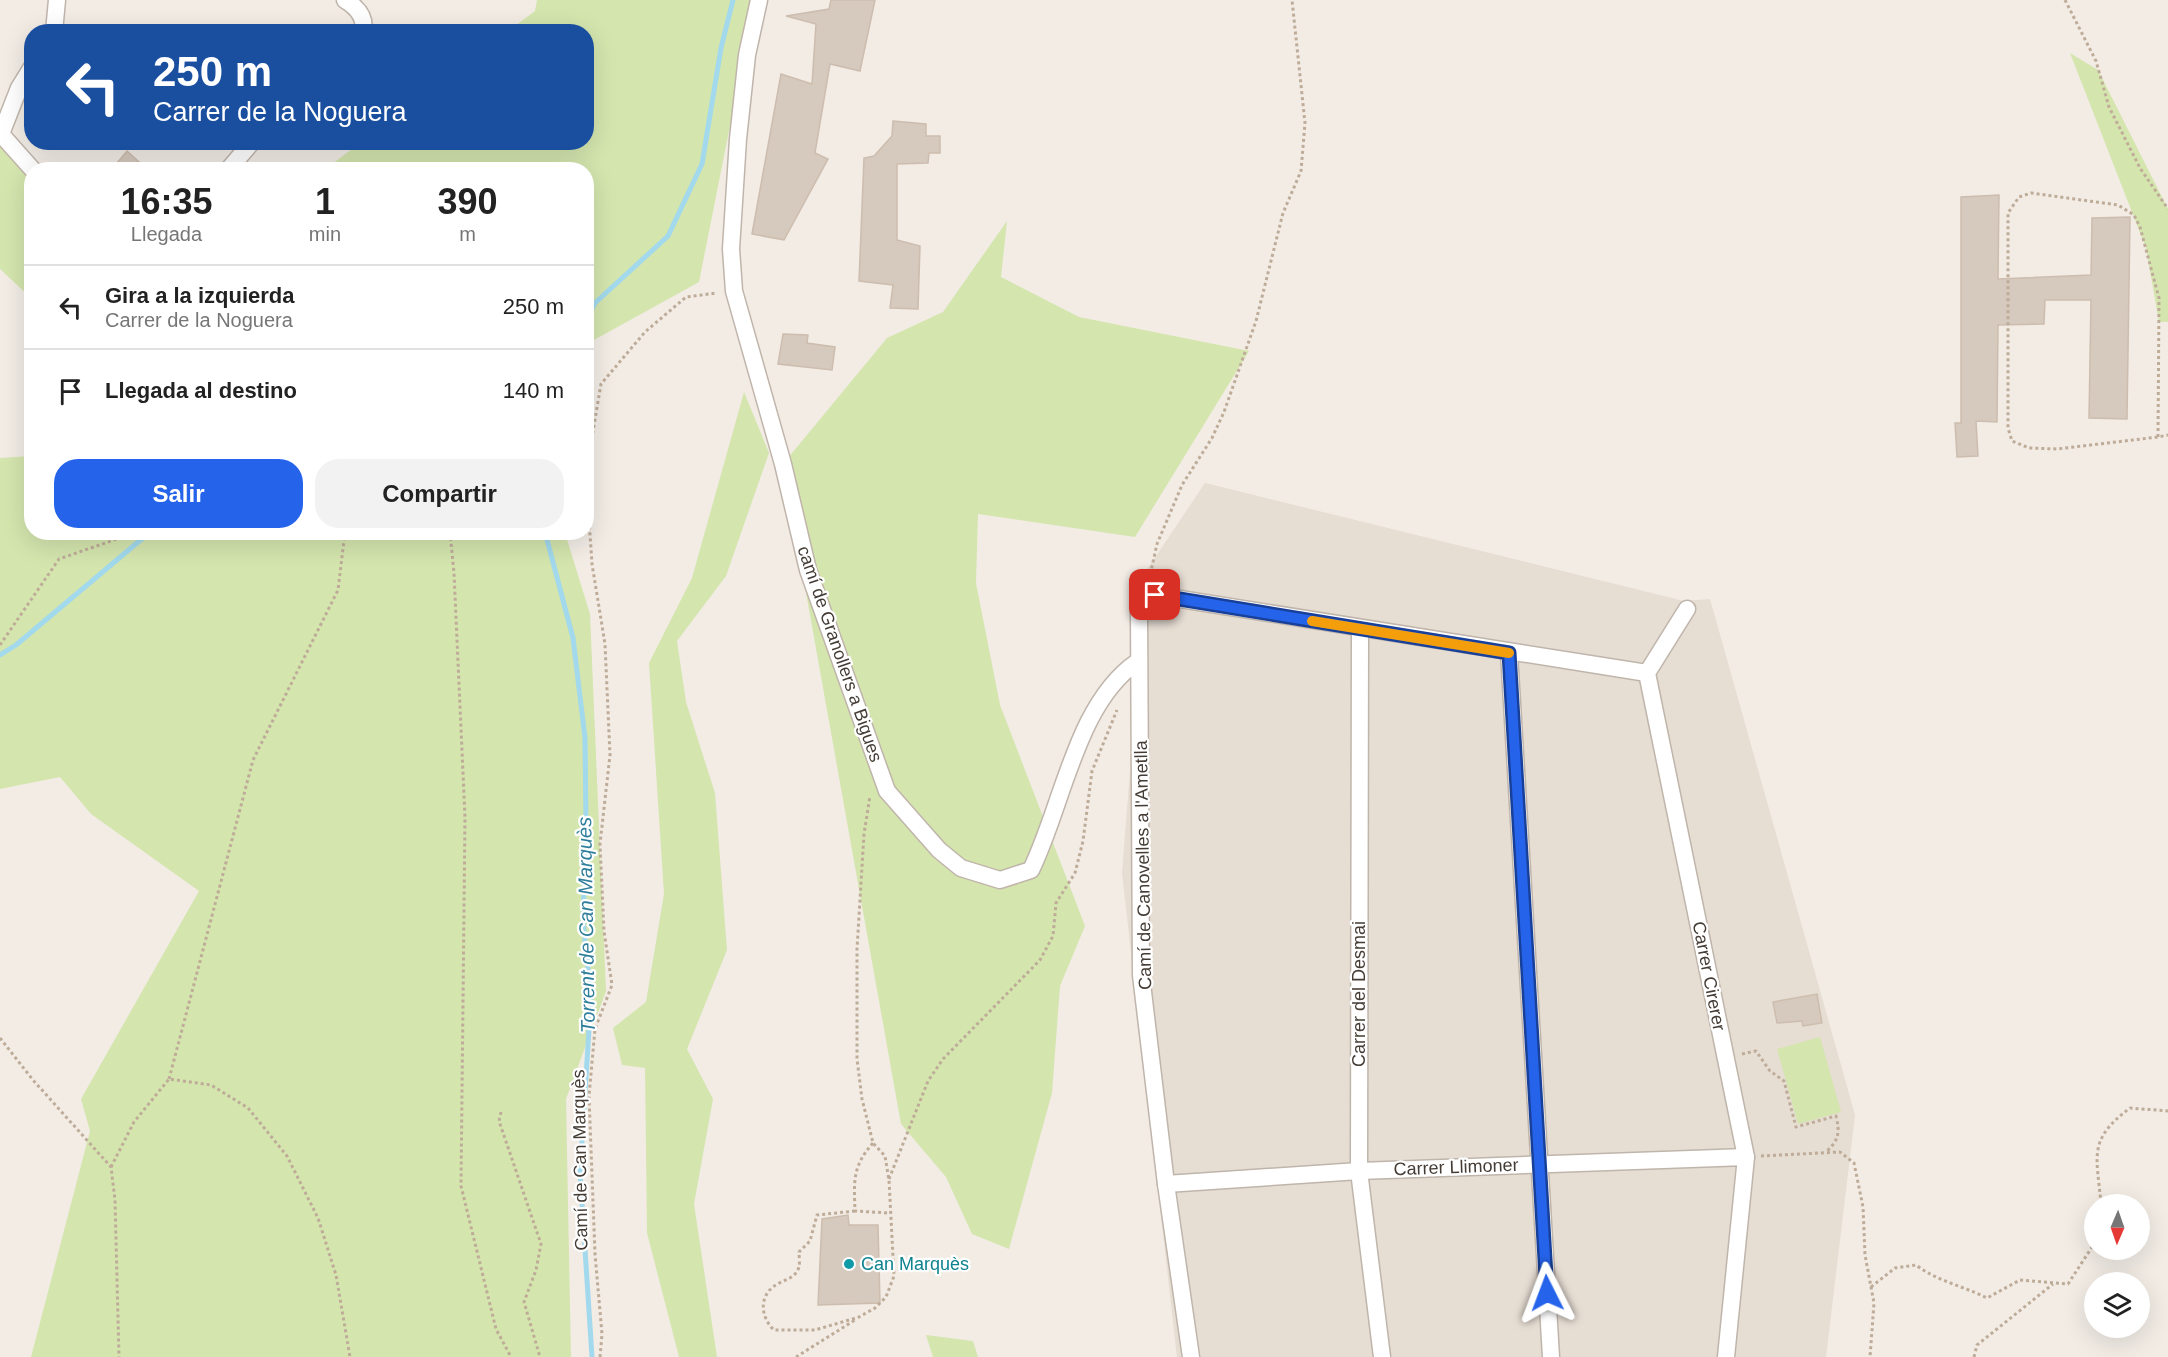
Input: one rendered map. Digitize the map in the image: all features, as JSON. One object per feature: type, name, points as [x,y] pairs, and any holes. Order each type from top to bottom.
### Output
[{"type":"street","points":[[55,24],[57,0]]},
{"type":"street","points":[[345,0],[357,7],[364,24]]},
{"type":"street","name":"camí de Granollers a Bigues","points":[[759,0],[747,56],[738,139],[730,249],[734,291],[783,464],[808,570],[887,791],[939,850],[961,868],[1000,880],[1031,870],[1044,844],[1075,756],[1100,700],[1122,672],[1137,662]]},
{"type":"street","points":[[24,80],[1,134],[26,162]]},
{"type":"street","points":[[235,162],[245,150]]},
{"type":"street","points":[[1150,597],[1509,653],[1647,672],[1687,609]]},
{"type":"street","name":"Camí de Canovelles a l'Ametlla","points":[[1150,597],[1139,611],[1137,662],[1141,714],[1141,975],[1166,1184],[1191,1357]]},
{"type":"street","name":"Carrer del Desmai","points":[[1360,629],[1359,1171],[1382,1357]]},
{"type":"street","points":[[1509,653],[1551,1357]]},
{"type":"street","name":"Carrer Cirerer","points":[[1647,672],[1746,1157],[1725,1357]]},
{"type":"street","name":"Carrer Llimoner","points":[[1166,1184],[1359,1171],[1746,1157]]},
{"type":"path","points":[[1150,597],[1156,544],[1182,485],[1212,438],[1224,412],[1256,321],[1283,213],[1300,171],[1305,123],[1292,0]]},
{"type":"path","points":[[2065,0],[2096,61],[2109,107],[2140,168],[2168,209]]},
{"type":"path","points":[[2158,436],[2159,298],[2140,227],[2133,215],[2118,205],[2031,193],[2019,197],[2008,213],[2008,428],[2012,441],[2029,448],[2057,449],[2168,435]]},
{"type":"path","name":"Camí de Can Marquès","points":[[594,425],[601,384],[645,332],[686,297],[734,291]]},
{"type":"path","points":[[0,645],[59,559],[114,540]]},
{"type":"path","points":[[119,1357],[115,1200],[111,1167],[134,1122],[169,1079],[253,760],[338,590],[344,540]]},
{"type":"path","points":[[451,540],[465,817],[461,1186],[496,1329],[511,1357]]},
{"type":"path","name":"Camí de Can Marquès","points":[[590,540],[605,644],[610,755],[600,844],[604,931],[612,985],[595,1029],[589,1096],[595,1254],[602,1334],[600,1357]]},
{"type":"path","points":[[889,1180],[928,1081],[943,1059],[1040,960],[1053,936],[1056,903],[1075,873],[1083,841],[1092,771],[1119,704]]},
{"type":"path","points":[[796,1357],[876,1308],[886,1297],[894,1276],[889,1180],[885,1156],[873,1143],[862,1099],[857,1026],[858,926],[864,834],[871,785]]},
{"type":"path","points":[[0,1038],[33,1080],[111,1167]]},
{"type":"path","points":[[1725,1058],[1756,1051],[1770,1071],[1784,1081],[1796,1127],[1836,1116],[1839,1130],[1837,1142],[1826,1153]]},
{"type":"path","points":[[169,1079],[211,1085],[248,1108],[287,1156],[318,1218],[336,1275],[350,1357]]},
{"type":"path","points":[[2100,1194],[2097,1144],[2109,1124],[2130,1108],[2168,1111]]},
{"type":"path","points":[[501,1112],[499,1121],[541,1244],[536,1270],[524,1302],[540,1357]]},
{"type":"path","points":[[855,1211],[854,1179],[859,1160],[873,1143]]},
{"type":"path","points":[[1746,1157],[1840,1152],[1854,1163],[1863,1207],[1865,1255],[1874,1303],[1869,1357]]},
{"type":"path","points":[[859,1317],[815,1330],[774,1330],[765,1322],[763,1311],[766,1297],[773,1287],[787,1282],[799,1268],[799,1252],[810,1241],[817,1215],[855,1211],[890,1213]]},
{"type":"path","points":[[1871,1287],[1895,1268],[1916,1265],[1930,1275],[1943,1278],[1987,1298],[2020,1280],[2068,1284],[2084,1259]]},
{"type":"path","points":[[1974,1357],[1977,1345],[2053,1284]]},
{"type":"shaded area","points":[[1205,483],[1684,601],[1710,599],[1855,1115],[1826,1357],[1177,1357],[1122,873],[1135,708],[1140,580]]},
{"type":"green space","points":[[537,0],[755,0],[699,282],[594,340],[594,162],[335,162],[351,150],[594,150],[594,24],[517,24],[535,11]]},
{"type":"green space","points":[[2070,53],[2098,70],[2168,209],[2168,322],[2159,322],[2146,248]]},
{"type":"green space","points":[[0,147],[33,162],[24,162],[24,291],[0,269]]},
{"type":"green space","points":[[1007,221],[1001,277],[1079,317],[1249,351],[1135,537],[978,514],[976,583],[1000,705],[1085,926],[1060,986],[1052,1093],[1009,1249],[972,1234],[946,1177],[901,1124],[783,464],[887,338],[943,312]]},
{"type":"green space","points":[[744,392],[769,453],[726,576],[677,641],[686,702],[715,793],[727,950],[687,1049],[713,1099],[694,1204],[717,1357],[679,1357],[647,1233],[645,1068],[622,1065],[613,1028],[646,1002],[664,894],[649,663],[692,578]]},
{"type":"green space","points":[[24,456],[24,540],[567,540],[590,614],[606,991],[566,1099],[571,1357],[31,1357],[90,1131],[81,1099],[199,891],[91,814],[60,777],[0,789],[0,458]]},
{"type":"green space","points":[[1820,1037],[1841,1112],[1798,1124],[1777,1049]]},
{"type":"green space","points":[[926,1335],[973,1341],[978,1357],[933,1357]]},
{"type":"building","points":[[831,0],[875,0],[860,71],[830,64],[815,153],[828,159],[784,240],[752,234],[781,74],[812,84],[816,24],[786,16],[829,9]]},
{"type":"building","points":[[893,121],[926,124],[926,136],[940,136],[940,153],[929,153],[928,163],[897,164],[897,240],[920,246],[918,309],[890,308],[893,285],[859,281],[864,158],[874,156],[892,136]]},
{"type":"building","points":[[127,151],[139,162],[118,162]]},
{"type":"building","points":[[1999,195],[1998,279],[2091,275],[2092,218],[2130,217],[2127,419],[2089,418],[2091,300],[2045,300],[2044,324],[1998,325],[1997,422],[1976,421],[1978,456],[1957,457],[1955,423],[1961,423],[1961,197]]},
{"type":"building","points":[[783,334],[808,335],[807,343],[835,347],[832,370],[778,364]]},
{"type":"building","points":[[1817,994],[1822,1023],[1803,1026],[1802,1021],[1777,1023],[1773,1002]]},
{"type":"building","name":"Can Marquès","points":[[848,1215],[849,1225],[878,1225],[880,1303],[818,1305],[822,1219]]},
{"type":"waterway","name":"Torrent de Can Marquès","points":[[594,305],[668,236],[702,164],[721,48],[733,0]]},
{"type":"waterway","points":[[0,655],[16,645],[141,540]]},
{"type":"waterway","name":"Torrent de Can Marquès","points":[[547,540],[573,638],[585,738],[586,824],[583,921],[591,998],[580,1172],[592,1357]]},
{"type":"slow traffic","points":[[1312,621],[1509,653]]},
{"type":"place","name":"Can Marquès","points":[[849,1264]]},
{"type":"route","points":[[1155,595],[1509,653],[1547,1293]]}]
